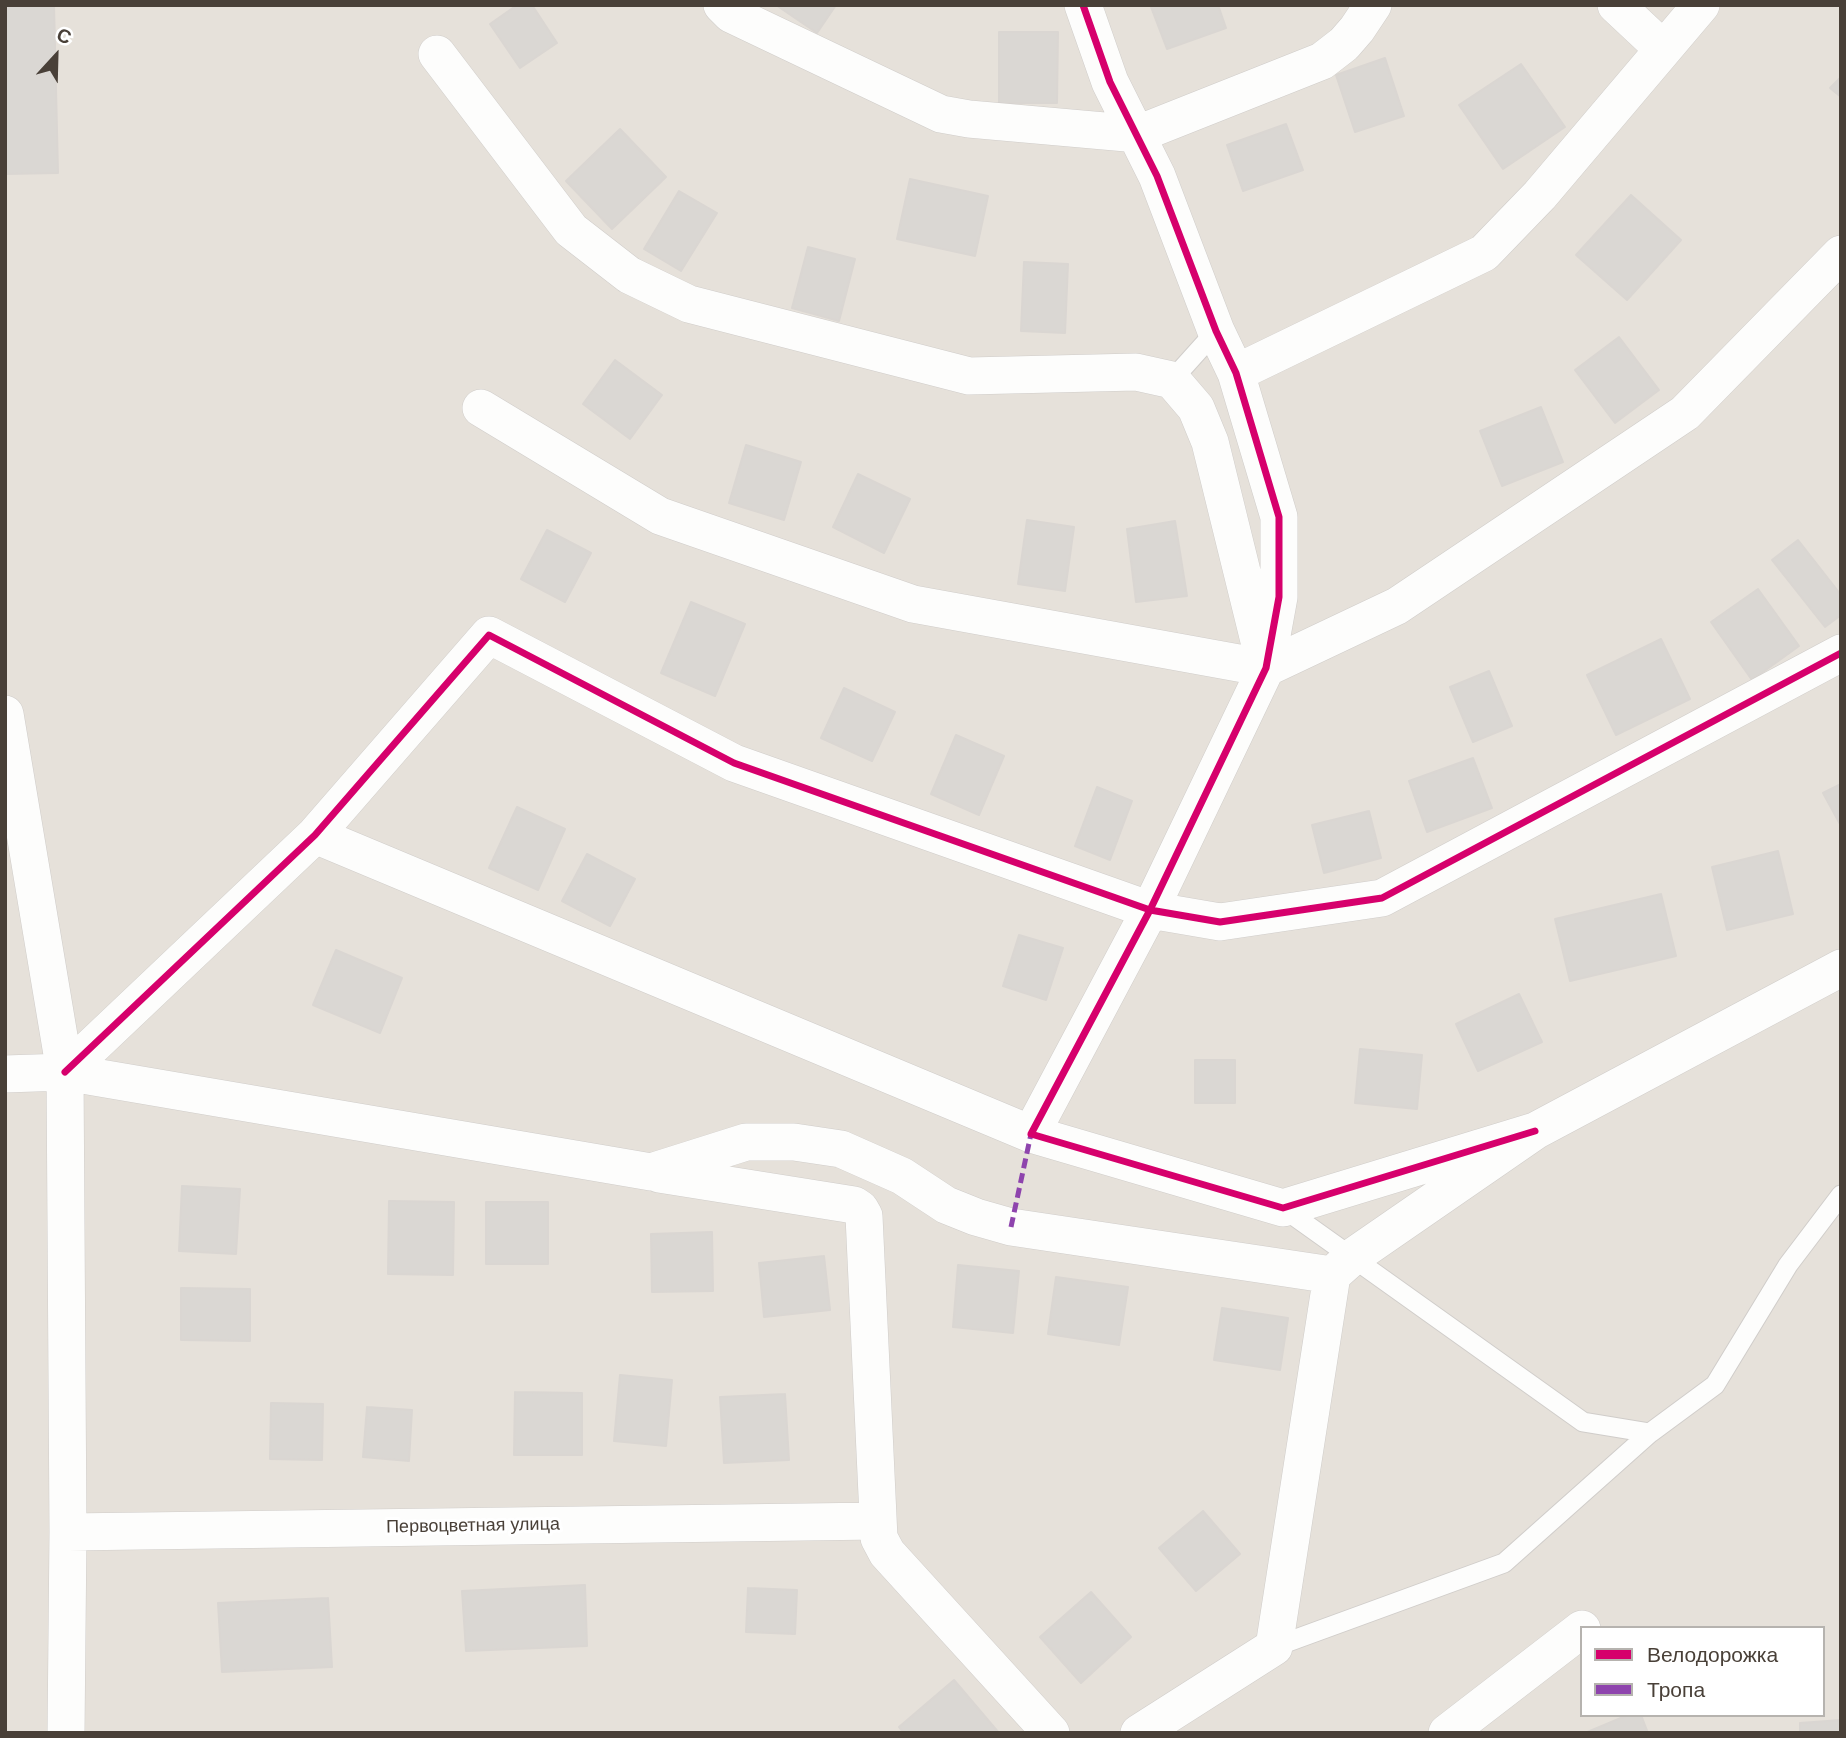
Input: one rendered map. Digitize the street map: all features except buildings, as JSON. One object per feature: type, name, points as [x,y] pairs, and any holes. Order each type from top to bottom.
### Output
[{"type":"street","points":[[722,5],[731,14],[941,114],[969,119],[1138,134],[1322,61],[1344,44],[1373,5]]},
{"type":"street","points":[[1031,1134],[1150,910],[1266,668],[1279,597],[1279,517],[1236,373],[1216,331],[1157,176],[1110,82],[1083,5]]},
{"type":"street","points":[[1616,5],[1663,49]]},
{"type":"street","points":[[1236,373],[1484,253],[1540,195],[1701,5]]},
{"type":"street","points":[[437,54],[571,230],[629,275],[690,304],[969,376],[1136,372],[1172,380],[1196,408],[1210,442],[1266,668]]},
{"type":"street","points":[[481,408],[660,516],[912,604],[1266,668],[1397,606],[1685,413],[1841,254]]},
{"type":"street","points":[[65,1072],[315,835],[489,635],[734,763],[1150,910],[1220,922],[1382,898],[1841,653]]},
{"type":"street","points":[[5,714],[65,1072],[68,1532],[66,1733]]},
{"type":"street","points":[[315,835],[1031,1134],[1283,1208],[1535,1131]]},
{"type":"street","points":[[652,1172],[746,1142],[794,1142],[841,1149],[902,1176],[946,1205],[1011,1227],[1341,1267],[1535,1131],[1841,968]]},
{"type":"street","points":[[5,1074],[65,1072],[854,1205],[864,1216],[879,1538],[887,1553],[1051,1733]]},
{"type":"street","points":[[1139,1733],[1274,1647],[1341,1267]]},
{"type":"street","name":"Первоцветная улица","points":[[68,1532],[878,1521]]},
{"type":"street","points":[[1447,1733],[1580,1630]]},
{"type":"lane","points":[[1172,380],[1216,331]]},
{"type":"lane","points":[[1274,1647],[1504,1563],[1650,1433],[1715,1385],[1788,1265],[1841,1195]]},
{"type":"lane","points":[[1283,1208],[1341,1267],[1583,1422],[1650,1433]]},
{"type":"shaded area","points":[[5,5],[1841,5],[1841,1733],[5,1733]]},
{"type":"marked path","points":[[1011,1227],[1031,1134]]},
{"type":"cycle path","points":[[65,1072],[315,835],[489,635],[734,763],[1150,910],[1266,668],[1279,597],[1279,517],[1236,373],[1216,331],[1157,176],[1110,82],[1083,5]]},
{"type":"cycle path","points":[[1535,1131],[1283,1208],[1031,1134],[1150,910],[1220,922],[1382,898],[1841,653]]}]
